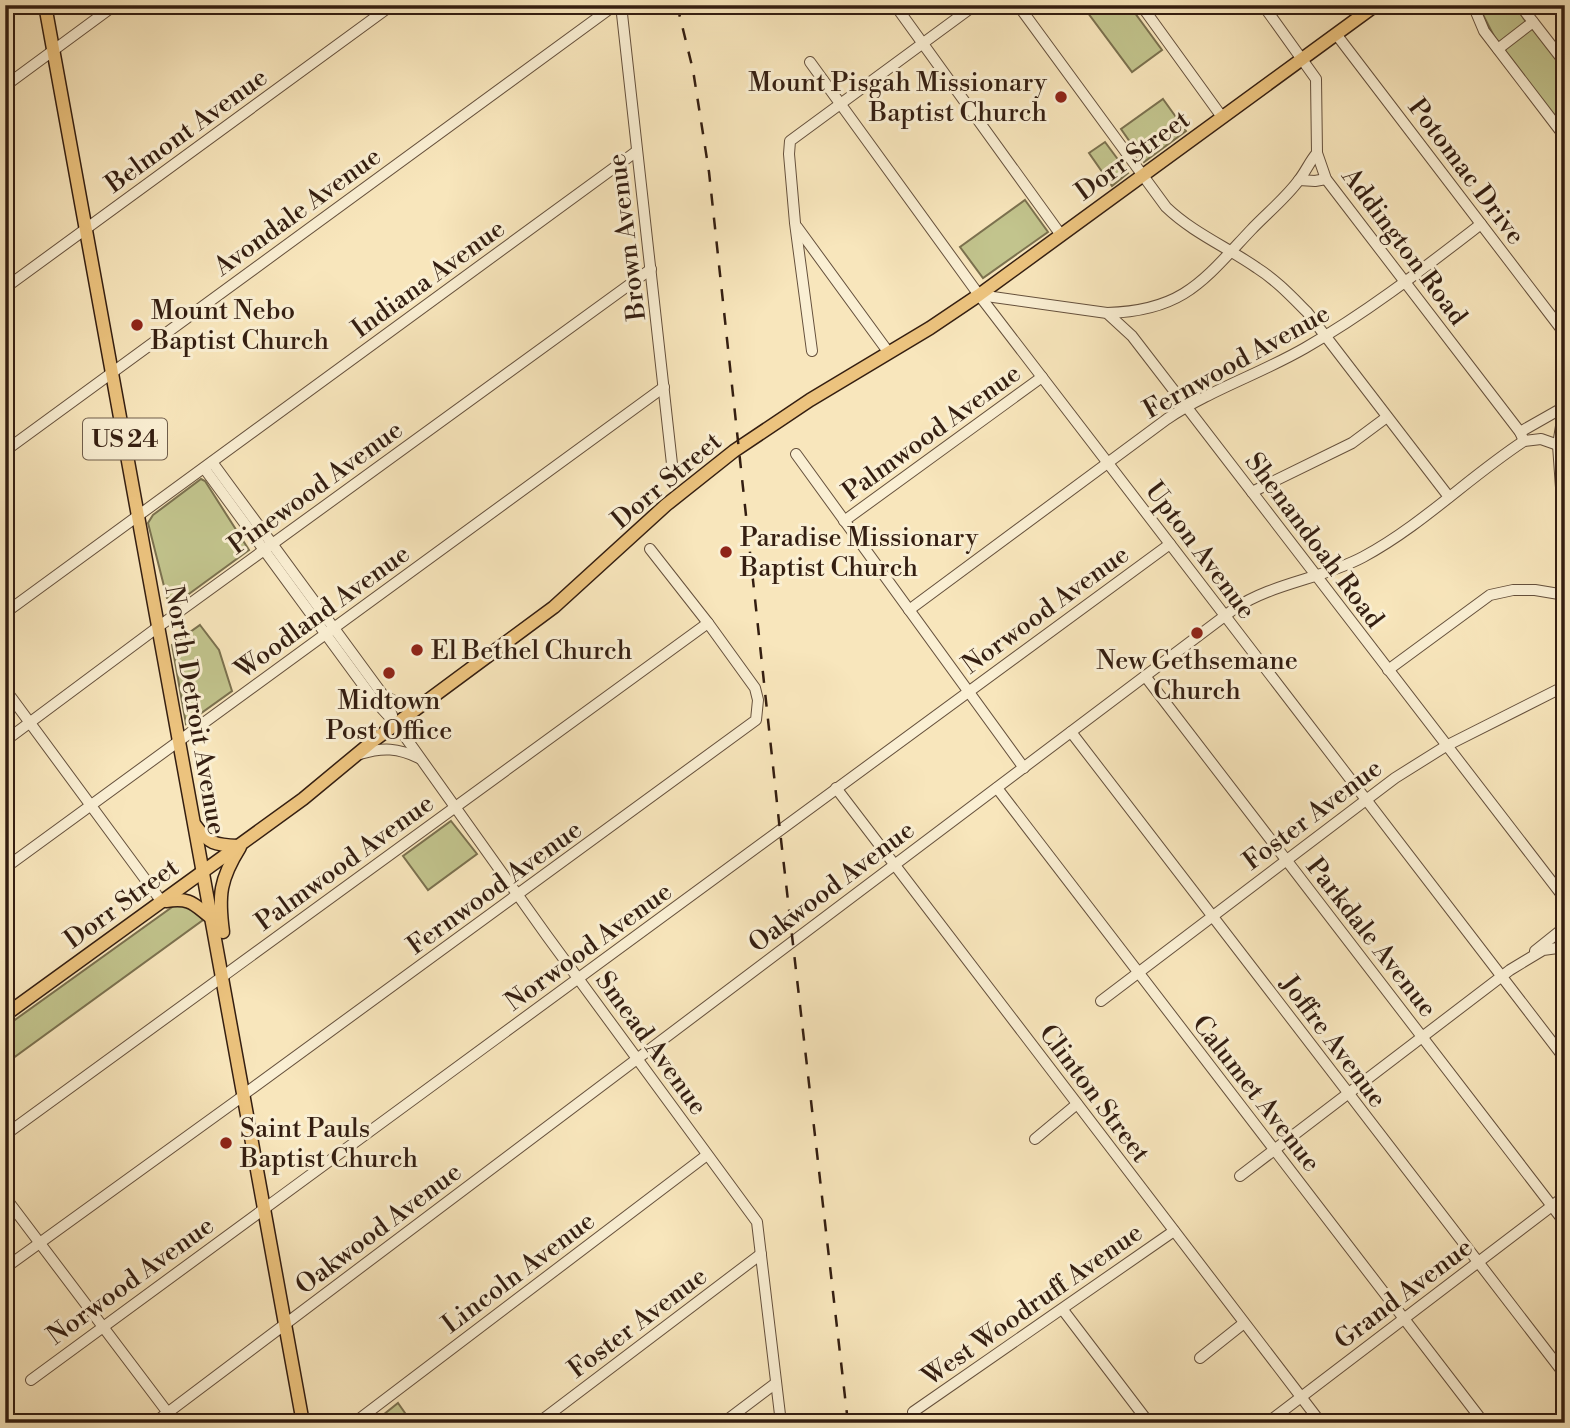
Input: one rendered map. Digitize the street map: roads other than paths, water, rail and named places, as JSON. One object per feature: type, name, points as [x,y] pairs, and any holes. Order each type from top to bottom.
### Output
[{"type":"main road","name":"North Detroit Avenue","points":[[45,5],[303,1423]]},
{"type":"main road","name":"Dorr Street","points":[[5,1015],[303,799],[396,724],[561,601],[706,472],[810,400],[979,295],[1376,5]]},
{"type":"main road","points":[[194,823],[208,840],[214,843],[241,844],[227,869],[220,891],[224,940],[222,974]]},
{"type":"main road","points":[[162,902],[192,902],[213,919]]},
{"type":"street","points":[[5,86],[115,5]]},
{"type":"street","name":"Belmont Avenue","points":[[5,288],[391,5]]},
{"type":"street","name":"Avondale Avenue","points":[[5,451],[615,5]]},
{"type":"street","name":"Brown Avenue","points":[[621,5],[672,464]]},
{"type":"street","points":[[895,5],[1061,235]]},
{"type":"street","points":[[812,351],[795,223],[790,141],[975,5]]},
{"type":"street","points":[[1018,5],[1142,176],[1176,216],[1258,268],[1282,287],[1326,336],[1449,497]]},
{"type":"street","points":[[1141,5],[1222,117]]},
{"type":"street","name":"Addington Road","points":[[1263,5],[1316,79],[1317,153],[1326,179],[1522,436]]},
{"type":"street","points":[[1465,5],[1565,137]]},
{"type":"street","points":[[1473,5],[1484,31]]},
{"type":"street","points":[[1520,5],[1565,63]]},
{"type":"street","points":[[1498,50],[1533,22]]},
{"type":"street","name":"Potomac Drive","points":[[1336,34],[1481,224],[1561,319],[1565,334]]},
{"type":"street","name":"Upton Avenue","points":[[810,62],[979,295],[1565,1059]]},
{"type":"street","name":"Indiana Avenue","points":[[5,613],[637,151]]},
{"type":"street","points":[[979,295],[1107,313],[1136,311],[1172,301],[1203,281],[1299,180],[1317,153]]},
{"type":"street","points":[[1299,180],[1326,179]]},
{"type":"street","points":[[795,223],[889,352]]},
{"type":"street","name":"Fernwood Avenue","points":[[909,610],[1185,407],[1285,359],[1326,336],[1364,312],[1481,224]]},
{"type":"street","name":"Pinewood Avenue","points":[[5,741],[651,269]]},
{"type":"street","name":"Shenandoah Road","points":[[1107,313],[1132,336],[1565,899]]},
{"type":"street","name":"Palmwood Avenue","points":[[845,521],[1042,377]]},
{"type":"street","name":"Woodland Avenue","points":[[5,868],[664,387]]},
{"type":"street","points":[[1564,404],[1559,445],[1565,544]]},
{"type":"street","name":"Oakwood Avenue","points":[[155,1423],[1225,616],[1253,598],[1345,566],[1380,548],[1449,497],[1564,404]]},
{"type":"street","points":[[1252,492],[1352,443],[1387,417]]},
{"type":"street","points":[[1522,436],[1559,445]]},
{"type":"street","points":[[796,454],[1024,768]]},
{"type":"street","name":"Smead Avenue","points":[[208,465],[330,631],[383,695],[396,724]]},
{"type":"street","name":"Norwood Avenue","points":[[31,1380],[102,1325],[579,979],[1170,544]]},
{"type":"street","points":[[650,549],[708,622]]},
{"type":"street","points":[[1388,670],[1490,595],[1513,590],[1535,590],[1565,595]]},
{"type":"street","name":"Fernwood Avenue","points":[[5,1268],[752,724],[758,716],[757,695],[708,622]]},
{"type":"street","name":"Palmwood Avenue","points":[[5,1135],[222,974],[708,622]]},
{"type":"street","name":"Smead Avenue","points":[[330,631],[374,701],[396,724],[757,1222],[780,1423]]},
{"type":"street","name":"Parkdale Avenue","points":[[1145,676],[1565,1223]]},
{"type":"street","name":"Foster Avenue","points":[[1101,1001],[1395,778],[1446,746],[1565,686]]},
{"type":"street","points":[[5,689],[162,902]]},
{"type":"street","points":[[383,695],[398,703],[427,701]]},
{"type":"street","name":"Joffre Avenue","points":[[1071,732],[1565,1375]]},
{"type":"street","points":[[356,755],[390,748],[420,759]]},
{"type":"street","name":"Clinton Street","points":[[836,788],[1321,1423]]},
{"type":"street","name":"Calumet Avenue","points":[[997,788],[1484,1423]]},
{"type":"street","points":[[1240,1176],[1565,927]]},
{"type":"street","points":[[1510,970],[1543,950],[1565,947]]},
{"type":"street","points":[[1035,1139],[1077,1104]]},
{"type":"street","name":"Lincoln Avenue","points":[[354,1423],[708,1155]]},
{"type":"street","name":"Grand Avenue","points":[[1267,1423],[1565,1196]]},
{"type":"street","points":[[5,1197],[168,1413]]},
{"type":"street","name":"West Woodruff Avenue","points":[[921,1423],[913,1412],[1174,1231]]},
{"type":"street","name":"Foster Avenue","points":[[538,1423],[761,1254]]},
{"type":"street","points":[[1063,1310],[1149,1423]]},
{"type":"street","points":[[1200,1358],[1244,1323]]},
{"type":"street","points":[[723,1423],[776,1382]]},
{"type":"railway","points":[[677,5],[693,70],[709,172],[780,831],[848,1423]]},
{"type":"place","name":"Mount Pisgah Missionary Baptist Church","points":[[1061,97]]},
{"type":"place","name":"Mount Nebo Baptist Church","points":[[137,325]]},
{"type":"place","name":"Paradise Missionary Baptist Church","points":[[726,552]]},
{"type":"place","name":"New Gethsemane Church","points":[[1197,633]]},
{"type":"place","name":"El Bethel Church","points":[[417,650]]},
{"type":"place","name":"Midtown Post Office","points":[[389,673]]},
{"type":"place","name":"Saint Pauls Baptist Church","points":[[226,1143]]}]
